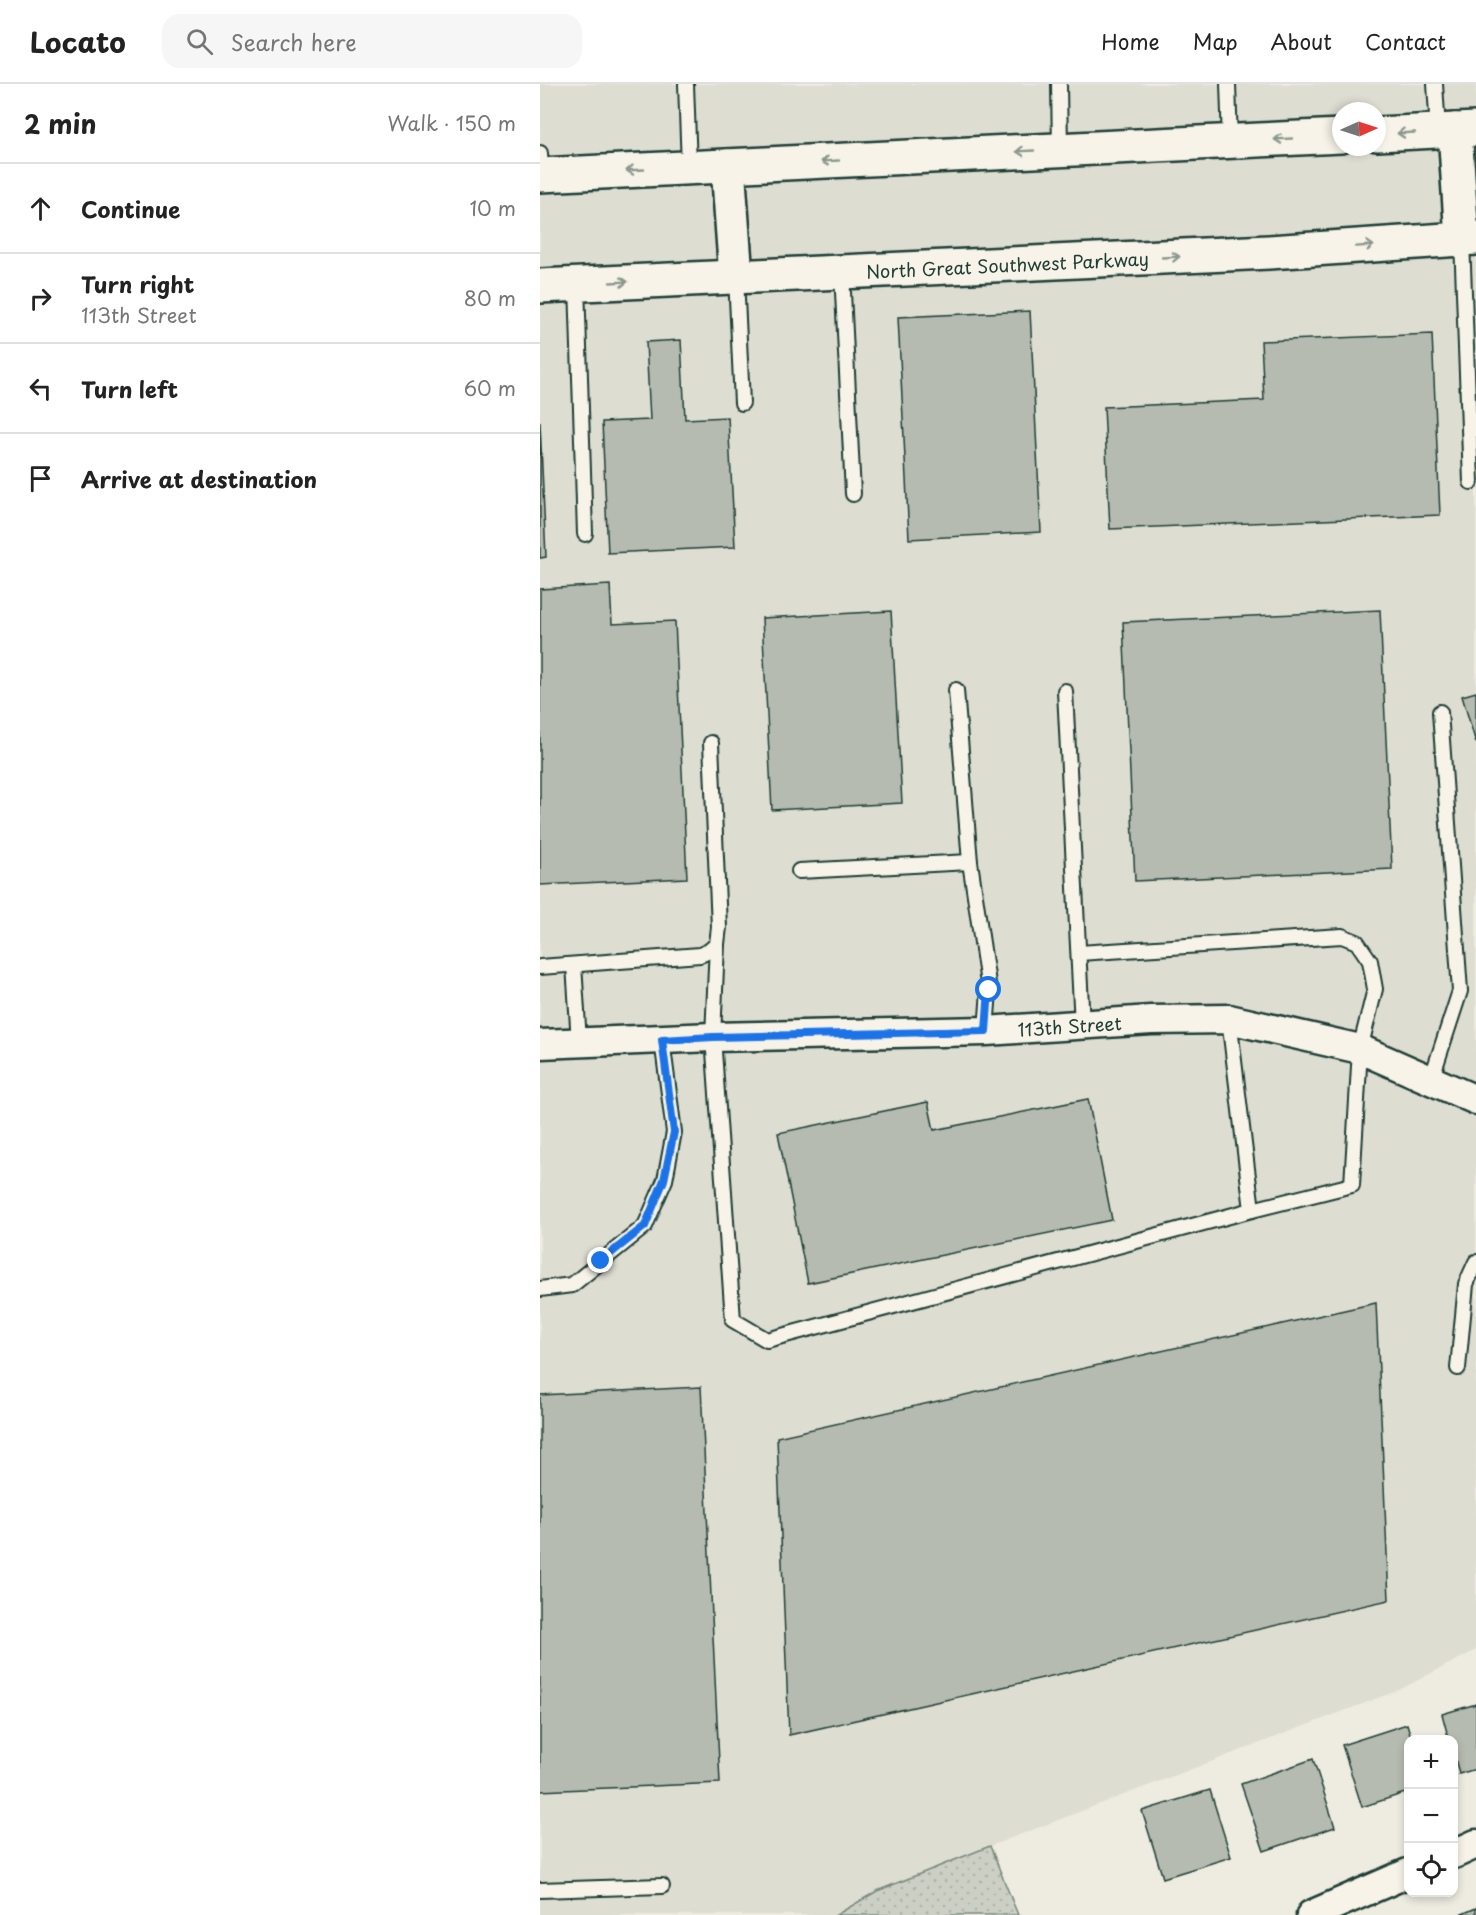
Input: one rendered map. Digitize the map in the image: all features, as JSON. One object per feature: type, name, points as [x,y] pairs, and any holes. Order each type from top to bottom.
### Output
[{"type":"street","points":[[1386,134],[1456,130],[1469,239]]},
{"type":"street","points":[[540,168],[728,166],[1332,136]]},
{"type":"street","points":[[728,166],[736,277]]},
{"type":"street","name":"North Great Southwest Parkway","points":[[540,286],[1269,252],[1469,239]]},
{"type":"street","name":"113th Street","points":[[540,1044],[713,1037],[986,1031],[1151,1020],[1229,1019],[1359,1049],[1476,1100]]},
{"type":"street","points":[[1458,1852],[1476,1844]]},
{"type":"street","points":[[1311,1915],[1404,1875]]},
{"type":"lane","points":[[686,84],[689,167]]},
{"type":"lane","points":[[1059,84],[1060,149]]},
{"type":"lane","points":[[1228,84],[1230,142]]},
{"type":"lane","points":[[1435,84],[1456,130]]},
{"type":"lane","points":[[1469,239],[1472,482]]},
{"type":"lane","points":[[842,272],[853,494]]},
{"type":"lane","points":[[736,277],[742,403]]},
{"type":"lane","points":[[577,284],[585,534]]},
{"type":"lane","points":[[956,690],[970,862],[989,990],[986,1031]]},
{"type":"lane","points":[[1065,691],[1082,1025]]},
{"type":"lane","points":[[1431,1080],[1460,991],[1440,712]]},
{"type":"lane","points":[[711,743],[719,927],[713,1037],[733,1320],[768,1340],[1352,1185],[1359,1049],[1375,989],[1370,961],[1357,942],[1342,936],[1079,953]]},
{"type":"lane","points":[[799,870],[970,862]]},
{"type":"lane","points":[[540,967],[700,955],[717,944]]},
{"type":"lane","points":[[574,965],[579,1042]]},
{"type":"lane","points":[[1229,1019],[1252,1210]]},
{"type":"lane","points":[[540,1289],[572,1285],[645,1226],[664,1180],[674,1132],[662,1040]]},
{"type":"lane","points":[[1458,1368],[1466,1284],[1476,1262]]},
{"type":"lane","points":[[540,1890],[662,1886]]},
{"type":"shaded area","points":[[540,84],[1476,84],[1476,1650],[1399,1690],[877,1891],[836,1915],[540,1915]]},
{"type":"shaded area","points":[[990,1846],[1018,1915],[836,1915],[877,1891]]},
{"type":"building","points":[[1030,311],[1041,532],[909,539],[898,317]]},
{"type":"building","points":[[1432,334],[1440,515],[1110,529],[1104,407],[1264,400],[1261,341]]},
{"type":"building","points":[[681,340],[685,419],[728,417],[735,547],[608,553],[602,422],[650,420],[646,342]]},
{"type":"building","points":[[540,422],[546,557],[540,558]]},
{"type":"building","points":[[610,585],[612,624],[675,621],[687,878],[540,885],[540,589]]},
{"type":"building","points":[[1380,610],[1392,869],[1135,881],[1123,622]]},
{"type":"building","points":[[891,611],[902,803],[772,810],[762,618]]},
{"type":"building","points":[[1476,692],[1476,743],[1462,696]]},
{"type":"building","points":[[1088,1099],[1112,1220],[808,1283],[778,1133],[928,1102],[934,1130]]},
{"type":"building","points":[[1376,1303],[1389,1600],[789,1735],[777,1437]]},
{"type":"building","points":[[701,1387],[720,1783],[540,1791],[540,1395]]},
{"type":"building","points":[[1476,1704],[1476,1769],[1459,1774],[1458,1735],[1448,1735],[1442,1714]]},
{"type":"building","points":[[1407,1724],[1410,1735],[1404,1735],[1404,1793],[1362,1807],[1342,1745]]},
{"type":"building","points":[[1313,1759],[1335,1827],[1264,1851],[1241,1784]]},
{"type":"building","points":[[1210,1790],[1231,1857],[1163,1878],[1142,1811]]},
{"type":"building","points":[[1476,1908],[1476,1915],[1460,1915]]},
{"type":"route","points":[[601,1261],[645,1226],[664,1180],[674,1132],[662,1040],[986,1031],[989,990]]}]
